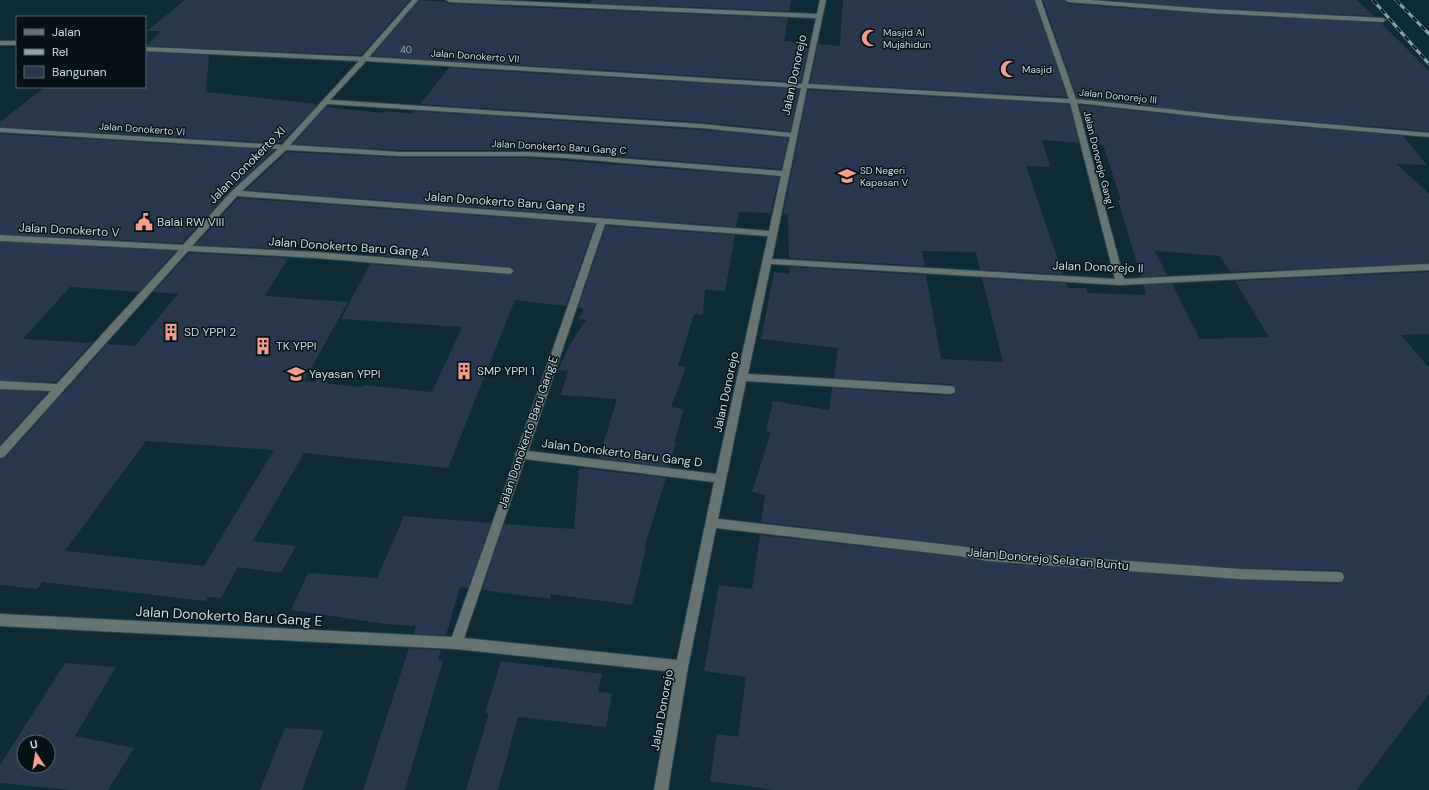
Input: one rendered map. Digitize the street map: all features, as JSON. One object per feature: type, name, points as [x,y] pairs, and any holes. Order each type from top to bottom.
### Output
[{"type":"street","name":"Jalan Donokerto XI","points":[[0,454],[235,193],[283,148],[364,59],[415,0]]},
{"type":"street","points":[[449,0],[820,16]]},
{"type":"street","name":"Jalan Donorejo","points":[[661,790],[682,667],[711,523],[823,0]]},
{"type":"street","name":"Jalan Donorejo Gang I","points":[[1038,0],[1073,101],[1120,282]]},
{"type":"street","points":[[1068,0],[1172,8],[1383,20]]},
{"type":"street","points":[[1168,0],[1172,8]]},
{"type":"street","points":[[0,43],[16,43]]},
{"type":"street","name":"Jalan Donokerto VII","points":[[146,49],[364,59],[804,86]]},
{"type":"street","name":"Jalan Donorejo III","points":[[804,86],[1073,101],[1231,118],[1429,135]]},
{"type":"street","points":[[325,102],[701,126],[794,135]]},
{"type":"street","name":"Jalan Donokerto VI","points":[[0,130],[283,148]]},
{"type":"street","name":"Jalan Donokerto Baru Gang C","points":[[283,148],[400,154],[528,154],[786,174]]},
{"type":"street","name":"Jalan Donokerto Baru Gang B","points":[[235,193],[773,234]]},
{"type":"street","name":"Jalan Donokerto Baru Gang E","points":[[456,642],[602,221]]},
{"type":"street","name":"Jalan Donokerto V","points":[[0,238],[185,248]]},
{"type":"street","name":"Jalan Donokerto Baru Gang A","points":[[185,248],[316,255],[510,271]]},
{"type":"street","name":"Jalan Donorejo II","points":[[767,261],[1120,282],[1429,267]]},
{"type":"street","points":[[743,377],[830,381],[950,390]]},
{"type":"street","points":[[0,385],[60,388]]},
{"type":"street","name":"Jalan Donokerto Baru Gang D","points":[[520,454],[721,479]]},
{"type":"street","name":"Jalan Donorejo Selatan Buntu","points":[[711,523],[959,551],[988,556],[1240,574],[1338,577]]},
{"type":"street","name":"Jalan Donokerto Baru Gang E","points":[[0,620],[456,642],[682,667]]},
{"type":"building","points":[[185,0],[410,0],[361,55],[146,46],[162,31],[147,31]]},
{"type":"building","points":[[419,0],[446,2],[449,4],[788,18],[784,41],[809,43],[801,82],[372,56]]},
{"type":"building","points":[[592,0],[791,0],[789,11],[590,3]]},
{"type":"building","points":[[843,0],[1034,0],[1067,97],[810,83],[818,44],[840,46]]},
{"type":"building","points":[[1043,0],[1064,0],[1068,4],[1209,14],[1381,23],[1429,71],[1429,131],[1231,115],[1077,98]]},
{"type":"building","points":[[1110,0],[1357,0],[1374,16],[1209,8]]},
{"type":"building","points":[[146,52],[209,55],[206,92],[316,104],[316,106],[281,143],[0,127],[0,122],[44,88],[146,88]]},
{"type":"building","points":[[449,68],[799,89],[790,131],[701,122],[420,104]]},
{"type":"building","points":[[808,90],[1069,104],[1079,143],[1042,140],[1050,167],[1026,166],[1063,274],[980,270],[976,252],[922,251],[925,266],[789,258],[788,214],[783,214]]},
{"type":"building","points":[[1079,105],[1231,121],[1403,136],[1427,165],[1397,164],[1429,194],[1429,263],[1230,272],[1220,256],[1155,251],[1167,275],[1141,277],[1118,200],[1121,200],[1103,145],[1090,144]]},
{"type":"building","points":[[326,107],[385,113],[386,111],[412,114],[414,111],[701,130],[788,138],[781,169],[527,150],[400,150],[293,144]]},
{"type":"building","points":[[0,134],[274,150],[231,190],[182,243],[0,234]]},
{"type":"building","points":[[287,152],[400,158],[527,158],[779,177],[771,213],[739,212],[736,227],[246,190]]},
{"type":"building","points":[[238,198],[595,224],[566,306],[515,300],[448,468],[304,453],[253,541],[296,546],[281,573],[238,567],[221,598],[208,597],[206,601],[42,582],[37,589],[0,585],[0,459],[5,458],[107,344],[135,346],[178,294],[153,292],[189,253],[288,258],[265,296],[348,302],[304,381],[315,382],[318,377],[330,384],[363,387],[364,385],[432,392],[462,327],[341,319],[370,264],[510,275],[516,271],[510,267],[375,255],[380,246],[317,242],[315,244],[296,244],[293,249],[195,245]],"holes":[[[146,441],[274,450],[204,566],[65,551]]]},
{"type":"building","points":[[606,226],[735,235],[725,291],[705,290],[703,315],[694,314],[678,366],[686,367],[671,407],[684,409],[674,442],[676,442],[669,467],[599,458],[617,399],[561,395],[568,371],[558,370],[569,346],[586,320],[578,319],[584,309],[578,308]]},
{"type":"building","points":[[0,242],[176,251],[139,292],[70,287],[23,339],[92,343],[56,382],[0,380]]},
{"type":"building","points":[[789,267],[926,275],[941,359],[1003,362],[982,278],[1066,283],[1068,288],[1086,288],[1088,293],[1146,295],[1143,285],[1172,284],[1200,339],[1269,337],[1235,281],[1429,272],[1429,334],[1401,335],[1429,368],[1429,694],[1357,790],[775,790],[710,781],[717,734],[738,737],[746,677],[704,671],[719,585],[752,589],[760,535],[959,557],[988,562],[1240,580],[1338,584],[1345,578],[1343,572],[1338,570],[1240,568],[988,550],[959,545],[761,522],[765,495],[752,492],[771,432],[766,431],[773,401],[829,410],[832,388],[950,396],[954,394],[956,390],[955,387],[950,384],[834,378],[838,348],[761,339],[774,272],[790,274]]},
{"type":"building","points":[[0,390],[48,392],[0,445]]},
{"type":"building","points":[[579,468],[666,478],[644,548],[646,548],[632,605],[551,594],[550,599],[482,590],[504,524],[574,529]]},
{"type":"building","points":[[404,516],[491,523],[468,588],[460,587],[446,635],[414,634],[416,626],[386,624],[291,610],[308,573],[377,578]]},
{"type":"building","points":[[409,648],[441,650],[438,660],[443,661],[405,790],[363,790]]},
{"type":"building","points":[[501,661],[602,674],[598,692],[612,693],[606,727],[518,717],[498,790],[466,790],[489,713],[485,713]]},
{"type":"building","points":[[65,663],[116,667],[75,736],[134,748],[108,790],[68,790],[0,783],[0,765],[16,740],[16,774],[56,774],[56,734],[20,734]]},
{"type":"building","points":[[285,728],[324,730],[302,790],[260,790]]},
{"type":"railway","points":[[1373,0],[1429,64]]},
{"type":"railway","points":[[1396,0],[1429,34]]},
{"type":"place","name":"Masjid Al Mujahidun","points":[[870,38]]},
{"type":"place","name":"Masjid","points":[[1009,69]]},
{"type":"place","name":"SD Negeri Kapasan V","points":[[847,176]]},
{"type":"place","name":"Balai RW VIII","points":[[144,222]]},
{"type":"place","name":"SD YPPI 2","points":[[171,332]]},
{"type":"place","name":"TK YPPI","points":[[263,346]]},
{"type":"place","name":"SMP YPPI 1","points":[[464,371]]},
{"type":"place","name":"Yayasan YPPI","points":[[296,374]]}]
